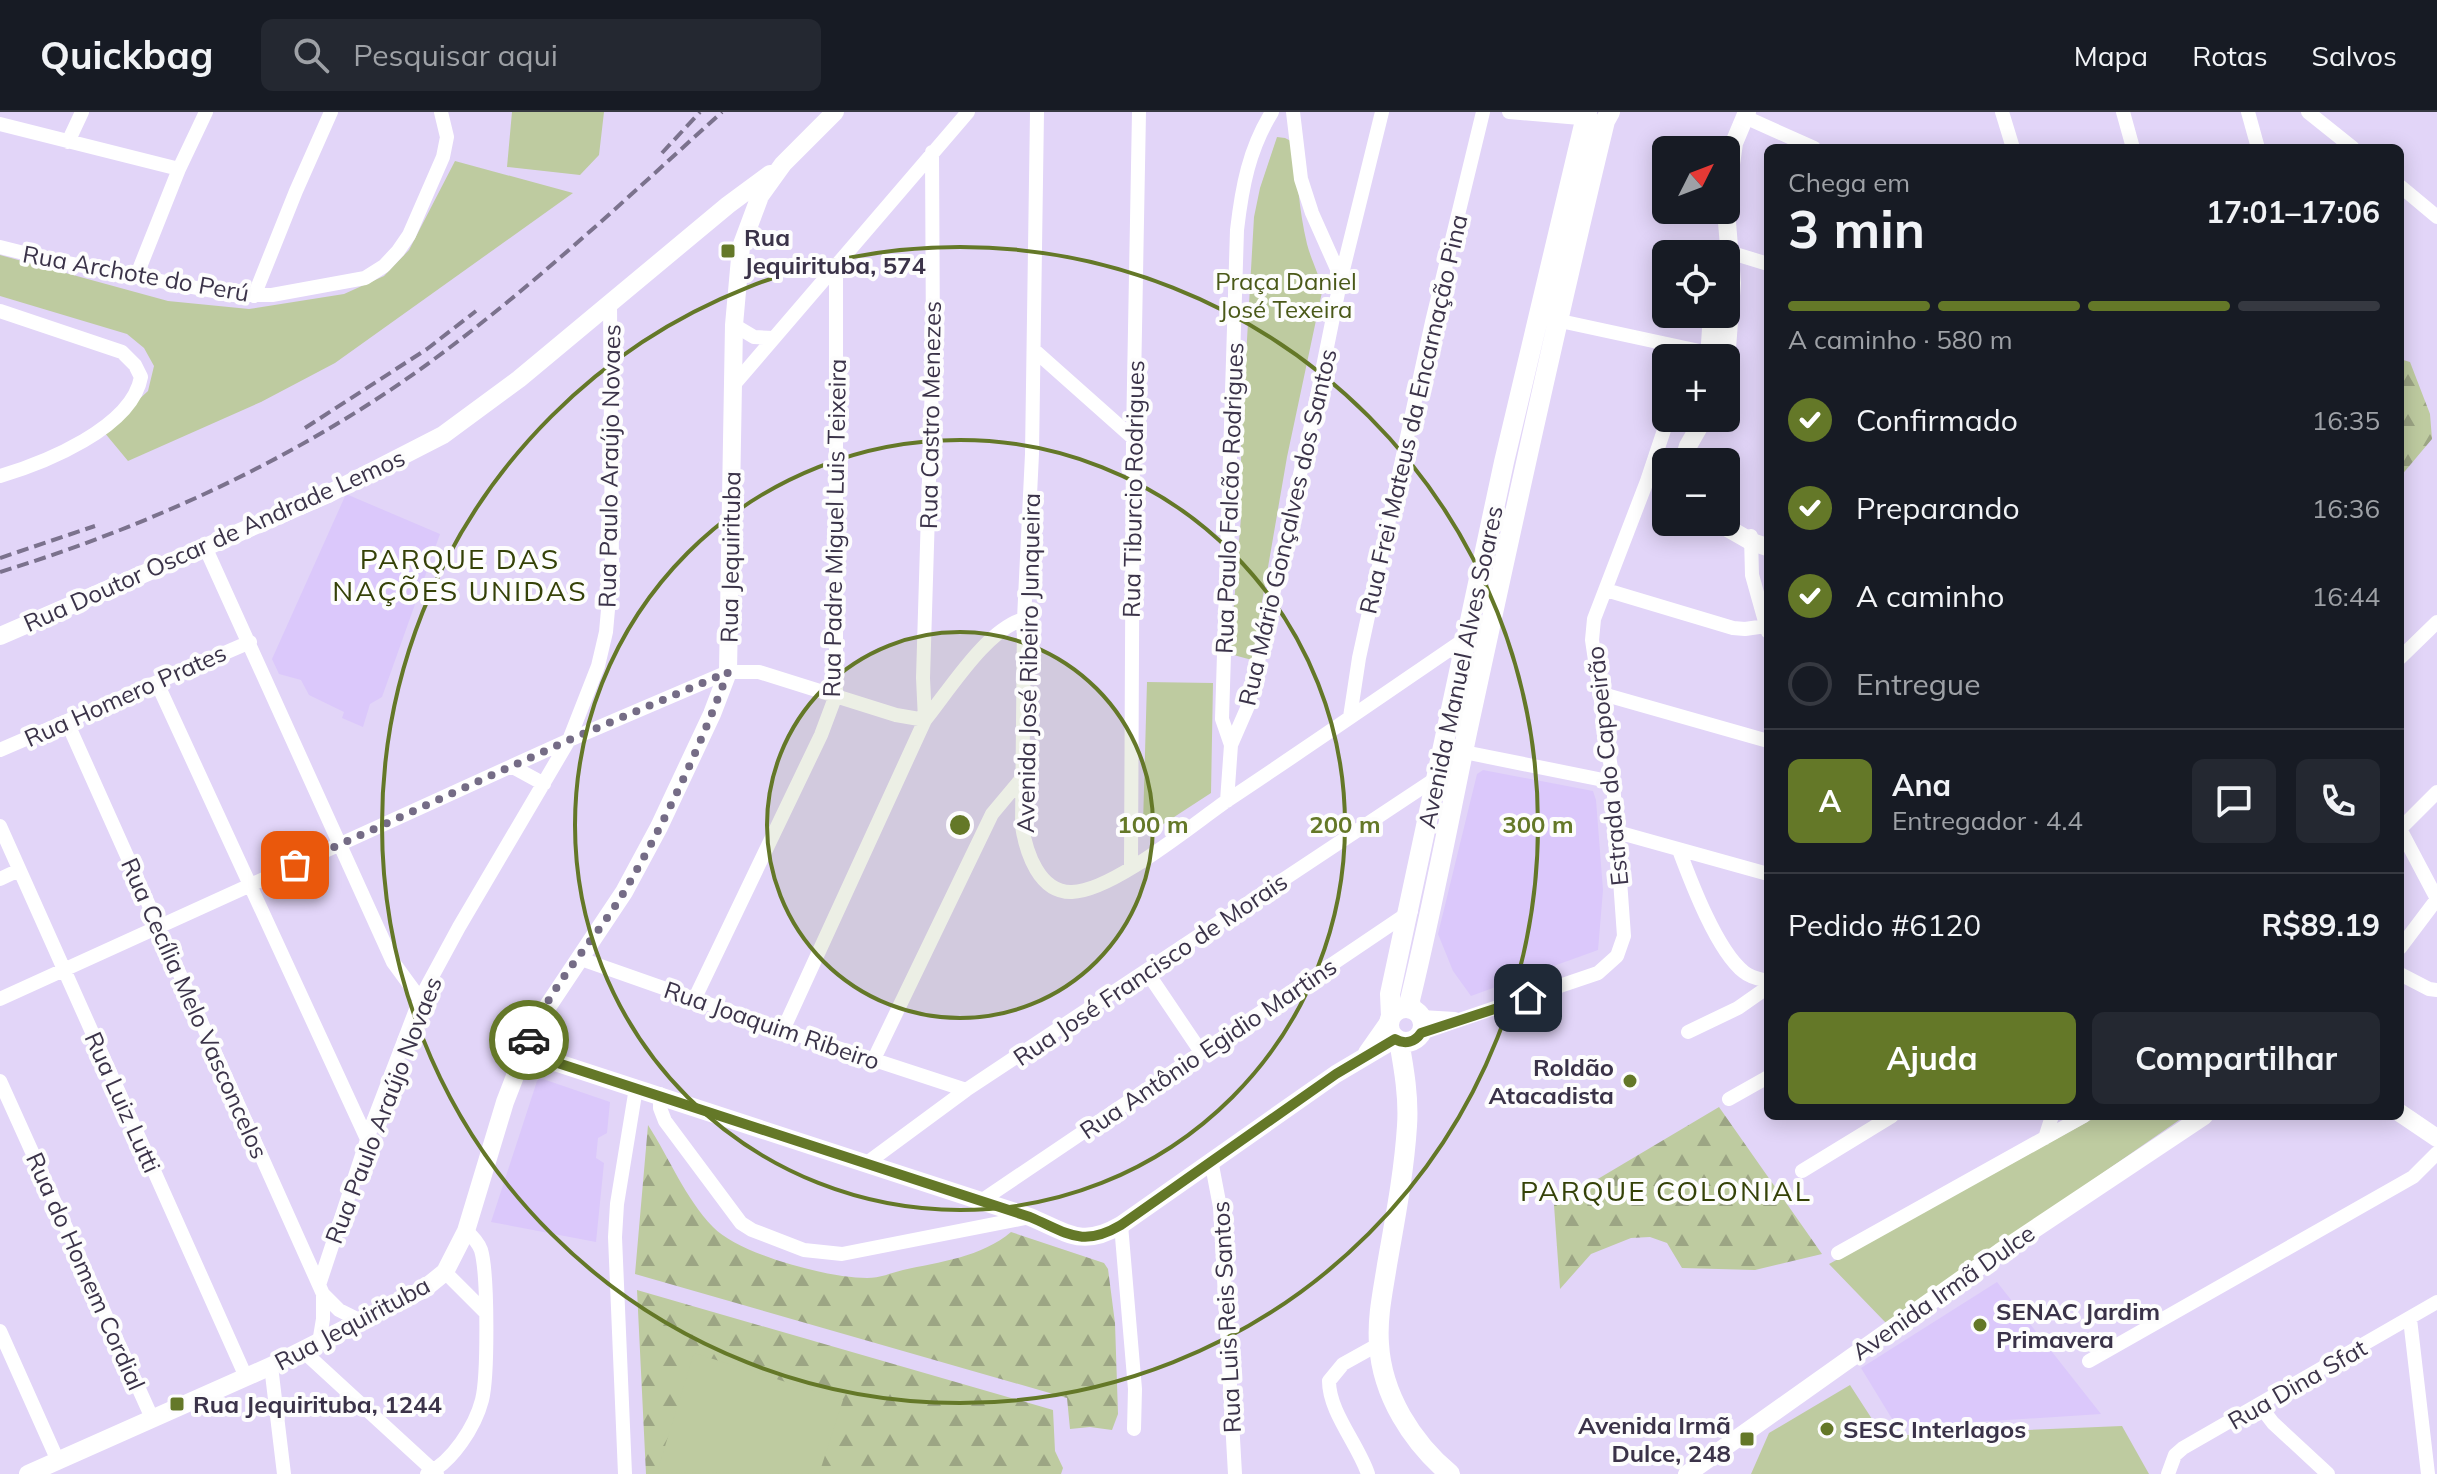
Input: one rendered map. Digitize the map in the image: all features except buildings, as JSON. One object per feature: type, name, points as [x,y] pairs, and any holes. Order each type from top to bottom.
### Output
[{"type":"main road","name":"Avenida Manuel Alves Soares","points":[[1405,1027],[1390,994],[1435,779],[1537,318],[1597,116]]},
{"type":"main road","name":"Avenida Manuel Alves Soares","points":[[1450,1474],[1410,1431],[1397,1408],[1379,1344],[1380,1309],[1407,1125],[1405,1027],[1436,897],[1463,752],[1559,319],[1597,116]]},
{"type":"street","points":[[68,142],[82,112]]},
{"type":"street","points":[[136,277],[179,169],[206,112]]},
{"type":"street","points":[[254,296],[331,112]]},
{"type":"street","name":"Rua Archote do Perú","points":[[0,247],[203,290],[254,296],[365,278],[384,266],[409,235],[443,157],[447,137],[441,112]]},
{"type":"street","name":"Rua Jequirituba","points":[[28,1474],[311,1347],[424,1289],[445,1272],[466,1231],[505,1102],[534,1027],[624,892],[659,827],[712,714],[728,672],[732,387],[741,247],[753,209],[783,164],[835,112]]},
{"type":"street","points":[[732,387],[968,112]]},
{"type":"street","name":"Avenida José Ribeiro Junqueira","points":[[1037,112],[1023,777],[1024,839],[1033,866],[1051,885],[1069,892],[1087,890],[1131,866],[1465,639]]},
{"type":"street","name":"Rua Tiburcio Rodrigues","points":[[1131,866],[1133,438],[1139,112]]},
{"type":"street","name":"Rua Paulo Falcão Rodrigues","points":[[1231,745],[1222,719],[1237,230],[1248,159],[1261,128],[1272,112]]},
{"type":"street","points":[[1293,112],[1301,179],[1316,223],[1341,278]]},
{"type":"street","name":"Rua Mário Gonçalves dos Santos","points":[[1227,801],[1231,745],[1248,706],[1341,278],[1382,112]]},
{"type":"street","name":"Rua Frei Mateus da Encarnação Pina","points":[[1350,717],[1359,658],[1432,322],[1483,112]]},
{"type":"street","points":[[1509,112],[1597,116]]},
{"type":"street","points":[[2002,112],[2012,144]]},
{"type":"street","points":[[2123,112],[2132,144]]},
{"type":"street","points":[[2248,112],[2257,144]]},
{"type":"street","points":[[2308,112],[2348,144]]},
{"type":"street","points":[[1737,136],[1746,114],[1806,144]]},
{"type":"street","points":[[0,124],[179,169]]},
{"type":"street","name":"Rua Castro Menezes","points":[[925,720],[923,678],[933,348],[932,152]]},
{"type":"street","name":"Rua Doutor Oscar de Andrade Lemos","points":[[0,636],[206,549],[377,471],[443,435],[519,379],[728,205],[783,164]]},
{"type":"street","points":[[2404,189],[2437,217]]},
{"type":"street","points":[[728,205],[753,209]]},
{"type":"street","points":[[1740,256],[1764,263]]},
{"type":"street","name":"Rua Padre Miguel Luis Teixeira","points":[[694,1000],[821,735],[836,695],[836,265]]},
{"type":"street","name":"Rua Paulo Araújo Novaes","points":[[321,1289],[367,1139],[420,999],[569,740],[598,666],[609,605],[612,565],[610,304]]},
{"type":"street","points":[[0,311],[122,352],[135,365],[141,377],[135,393],[119,412],[87,440],[0,476]]},
{"type":"street","points":[[1537,318],[1559,319],[1660,344]]},
{"type":"street","points":[[734,325],[754,337],[773,338]]},
{"type":"street","points":[[1034,350],[1133,438]]},
{"type":"street","name":"Estrada do Capoeirão","points":[[1405,1027],[1460,1019],[1557,988],[1598,973],[1617,956],[1624,936],[1617,832],[1613,782],[1592,640],[1594,619],[1663,432]]},
{"type":"street","points":[[1647,481],[1652,480]]},
{"type":"street","points":[[1740,527],[1760,543]]},
{"type":"street","points":[[1740,533],[1760,543]]},
{"type":"street","points":[[1760,543],[1752,575],[1764,618]]},
{"type":"street","points":[[206,549],[393,962],[420,999]]},
{"type":"street","points":[[1606,590],[1733,628],[1764,629]]},
{"type":"street","points":[[783,1030],[925,720],[999,630],[1024,619]]},
{"type":"street","points":[[2404,654],[2437,622]]},
{"type":"street","points":[[1465,639],[1486,644]]},
{"type":"street","name":"Rua Homero Prates","points":[[0,750],[250,642]]},
{"type":"street","points":[[0,999],[569,740],[728,672],[759,672],[896,715],[925,720]]},
{"type":"street","points":[[923,678],[950,688]]},
{"type":"street","points":[[157,683],[367,1139]]},
{"type":"street","points":[[1599,693],[1764,740]]},
{"type":"street","name":"Rua Cecília Melo Vasconcelos","points":[[67,722],[321,1289],[339,1310],[361,1321]]},
{"type":"street","points":[[1442,748],[1613,782]]},
{"type":"street","points":[[513,767],[544,784]]},
{"type":"street","points":[[873,1061],[992,814],[1023,777]]},
{"type":"street","name":"Rua José Francisco de Morais","points":[[867,1163],[966,1090],[1435,779]]},
{"type":"street","points":[[2404,825],[2437,792]]},
{"type":"street","name":"Rua Luiz Lutti","points":[[0,826],[246,1377]]},
{"type":"street","points":[[1617,832],[1764,873]]},
{"type":"street","points":[[2404,837],[2437,899],[2404,943]]},
{"type":"street","points":[[1679,850],[1693,890],[1726,950],[1745,973],[1764,980]]},
{"type":"street","points":[[0,879],[19,870]]},
{"type":"street","name":"Rua Antônio Egidio Martins","points":[[981,1201],[1407,913],[1436,897]]},
{"type":"street","name":"Rua Joaquim Ribeiro","points":[[578,958],[873,1061],[966,1090]]},
{"type":"street","points":[[1147,972],[1201,1052]]},
{"type":"street","points":[[2404,976],[2437,990]]},
{"type":"street","points":[[1688,1032],[1738,1008],[1764,990]]},
{"type":"street","points":[[524,1052],[1030,1217],[1076,1237],[1088,1238],[1101,1237],[1121,1225],[1405,1027]]},
{"type":"street","points":[[1729,1099],[1764,1079]]},
{"type":"street","name":"Rua do Homem Cordial","points":[[0,1081],[152,1418]]},
{"type":"street","points":[[625,1474],[615,1237],[617,1204],[636,1088]]},
{"type":"street","points":[[660,1094],[660,1108],[665,1121],[732,1213],[752,1230],[804,1250],[842,1254],[1030,1217]]},
{"type":"street","points":[[2404,1116],[2437,1138]]},
{"type":"street","points":[[1802,1171],[1885,1120]]},
{"type":"street","points":[[2045,1138],[2051,1120]]},
{"type":"street","points":[[1838,1253],[2077,1120]]},
{"type":"street","name":"Avenida Irmã Dulce","points":[[1687,1474],[2000,1252],[2148,1150],[2197,1120]]},
{"type":"street","points":[[2089,1361],[2413,1177],[2437,1153]]},
{"type":"street","name":"Rua Luis Reis Santos","points":[[1211,1160],[1220,1207],[1235,1474]]},
{"type":"street","points":[[1121,1225],[1135,1389],[1134,1429]]},
{"type":"street","points":[[311,1347],[433,1473],[473,1425],[483,1398],[486,1313],[480,1247],[466,1231]]},
{"type":"street","points":[[445,1272],[486,1313]]},
{"type":"street","name":"Rua Cecília Melo Vasconcelos","points":[[311,1347],[323,1319],[321,1289]]},
{"type":"street","name":"Rua Dina Sfat","points":[[2168,1474],[2175,1455],[2183,1448],[2437,1302]]},
{"type":"street","points":[[2410,1319],[2428,1474]]},
{"type":"street","points":[[0,1331],[58,1461]]},
{"type":"street","points":[[1368,1474],[1332,1402],[1329,1381],[1343,1364],[1379,1344]]},
{"type":"street","points":[[271,1366],[284,1474]]},
{"type":"street","points":[[2260,1406],[2273,1423],[2328,1474]]},
{"type":"shaded area","points":[[346,494],[440,534],[382,697],[370,704],[363,727],[342,718],[344,712],[309,695],[301,680],[279,674],[272,659]]},
{"type":"shaded area","points":[[1483,770],[1593,791],[1603,890],[1598,950],[1471,996],[1453,971],[1438,934],[1477,774]]},
{"type":"shaded area","points":[[540,1078],[610,1102],[607,1133],[598,1138],[596,1158],[604,1163],[596,1242],[491,1222]]},
{"type":"shaded area","name":"SENAC Jardim Primavera","points":[[1997,1282],[2101,1414],[1897,1427],[1861,1368]]},
{"type":"green space","points":[[512,112],[604,112],[599,155],[580,175],[507,167]]},
{"type":"green space","name":"Praça Daniel José Texeira","points":[[1277,137],[1295,143],[1304,231],[1322,292],[1287,457],[1252,660],[1230,654],[1241,517],[1241,445],[1254,217]]},
{"type":"green space","points":[[455,161],[573,193],[335,363],[261,402],[128,461],[104,432],[148,391],[154,366],[144,348],[127,334],[0,296],[0,255],[168,301],[249,309],[344,294],[384,276],[409,250]]},
{"type":"green space","points":[[2404,360],[2410,362],[2430,414],[2432,439],[2404,472]]},
{"type":"green space","points":[[1147,682],[1213,683],[1211,793],[1148,834],[1143,824]]},
{"type":"green space","points":[[1719,1107],[1822,1254],[1755,1270],[1682,1268],[1667,1243],[1650,1237],[1631,1238],[1591,1254],[1560,1289],[1554,1205]]},
{"type":"green space","points":[[2091,1120],[2179,1120],[1886,1323],[1829,1264]]},
{"type":"green space","points":[[648,1125],[686,1191],[713,1227],[743,1247],[786,1263],[831,1274],[876,1277],[974,1253],[1011,1232],[1104,1263],[1108,1269],[1115,1323],[1118,1414],[1112,1430],[1090,1427],[1070,1429],[1067,1398],[635,1274]]},
{"type":"green space","points":[[637,1290],[1053,1410],[1055,1451],[1063,1468],[1061,1474],[646,1474]]},
{"type":"green space","points":[[694,1353],[843,1400],[819,1474],[657,1472]]},
{"type":"green space","name":"SESC Interlagos","points":[[1850,1385],[1883,1436],[2122,1426],[2149,1474],[1751,1474],[1769,1433]]},
{"type":"railway","points":[[662,153],[700,112]]},
{"type":"railway","points":[[0,572],[114,532],[226,484],[332,427],[384,394],[508,302],[722,112]]},
{"type":"railway","points":[[305,428],[427,349],[476,311]]},
{"type":"railway","points":[[0,558],[95,526]]},
{"type":"way so far","points":[[295,865],[569,740],[728,672],[712,714],[659,827],[624,892],[549,1002],[529,1040]]},
{"type":"place","name":"Rua Jequirituba, 574","points":[[728,251]]},
{"type":"place","name":"Roldão Atacadista","points":[[1630,1081]]},
{"type":"place","name":"SENAC Jardim Primavera","points":[[1980,1325]]},
{"type":"place","name":"Rua Jequirituba, 1244","points":[[177,1404]]},
{"type":"place","name":"SESC Interlagos","points":[[1827,1429]]},
{"type":"place","name":"Avenida Irmã Dulce, 248","points":[[1747,1439]]},
{"type":"district","name":"PARQUE DAS NAÇÕES UNIDAS","points":[[460,574]]},
{"type":"district","name":"PARQUE COLONIAL","points":[[1666,1190]]},
{"type":"route","points":[[529,1040],[524,1052],[709,1110],[1030,1217],[1076,1237],[1088,1238],[1101,1237],[1121,1225],[1336,1074],[1395,1039],[1412,1041],[1421,1033],[1528,998]]}]
